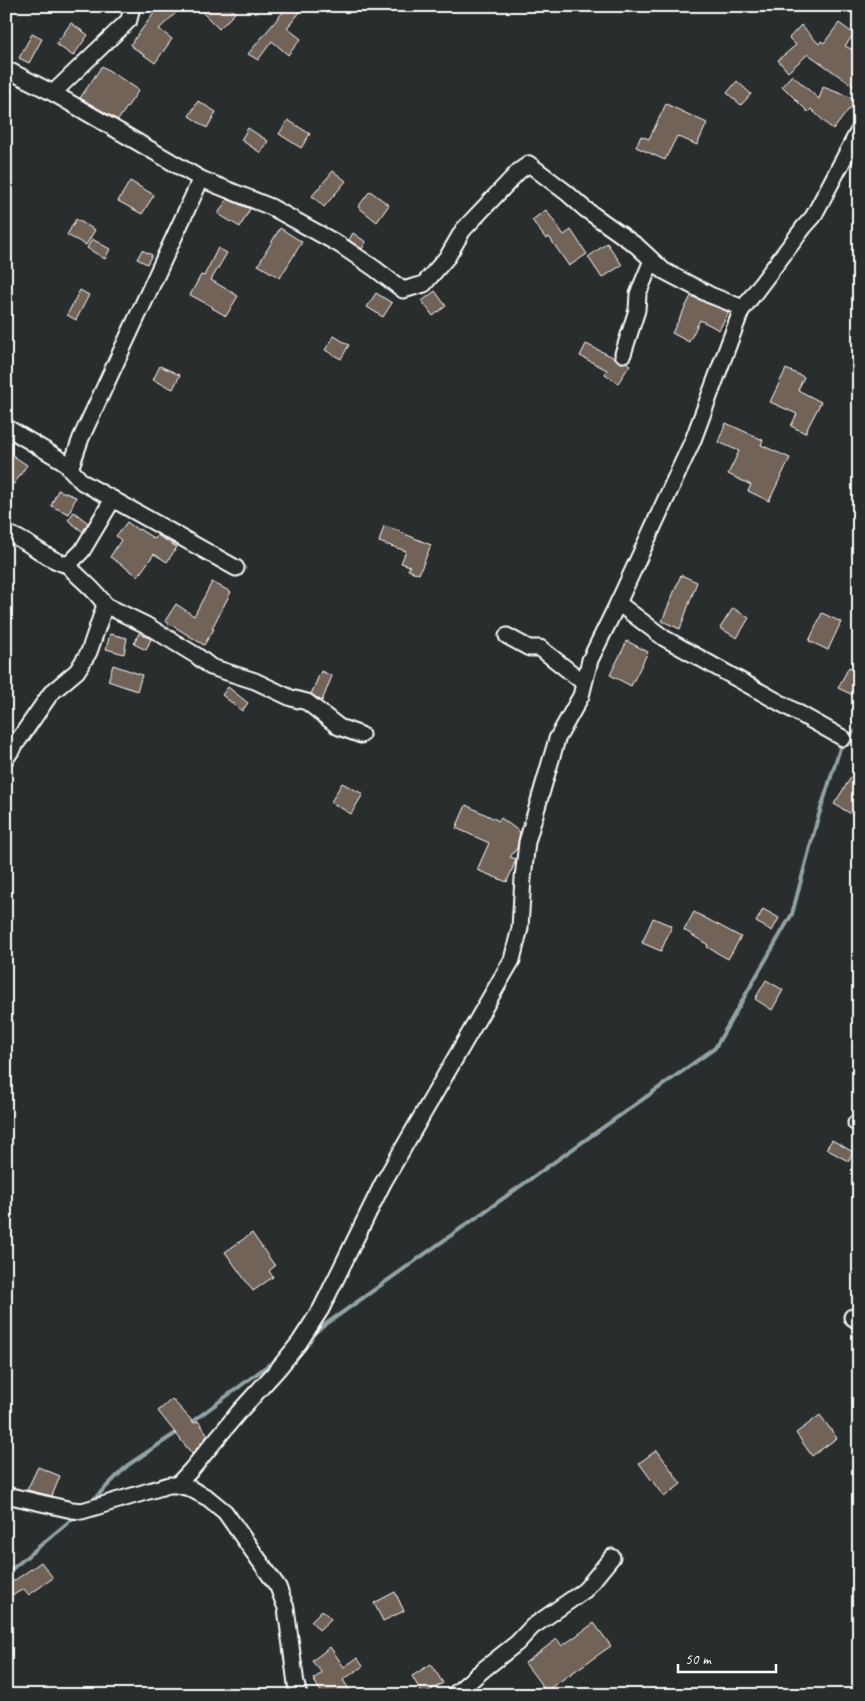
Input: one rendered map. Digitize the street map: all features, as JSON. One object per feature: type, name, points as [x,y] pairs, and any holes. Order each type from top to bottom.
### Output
[{"type":"street","points":[[53,93],[129,20],[132,6]]},
{"type":"street","points":[[6,68],[53,93],[201,180],[271,208],[340,245],[403,290],[424,284],[448,256],[463,230],[519,171],[529,164],[585,209],[637,246],[664,271],[743,308]]},
{"type":"street","points":[[177,1485],[278,1369],[299,1343],[321,1309],[383,1183],[512,960],[520,928],[523,878],[528,842],[557,740],[581,696],[590,660],[693,440],[743,308],[813,217],[859,130]]},
{"type":"street","points":[[70,469],[81,438],[201,180]]},
{"type":"street","points":[[623,354],[637,310],[638,294],[652,260]]},
{"type":"street","points":[[6,426],[63,461],[82,482],[236,568]]},
{"type":"street","points":[[68,564],[82,551],[113,499]]},
{"type":"street","points":[[6,533],[14,535],[57,562],[68,564],[77,576],[99,595],[105,606],[146,625],[212,667],[255,681],[291,698],[307,702],[340,726],[361,735]]},
{"type":"street","points":[[618,603],[664,638],[843,738]]},
{"type":"street","points":[[6,758],[51,693],[77,671],[89,652],[105,606]]},
{"type":"street","points":[[507,636],[529,648],[540,648],[583,682]]},
{"type":"street","points":[[6,1495],[82,1511],[136,1494],[177,1485],[189,1488],[202,1495],[225,1512],[278,1587],[286,1608],[296,1684],[300,1695]]},
{"type":"street","points":[[454,1695],[517,1643],[532,1626],[585,1590],[612,1557]]},
{"type":"building","points":[[149,6],[183,6],[159,29],[172,39],[155,63],[130,45],[155,12]]},
{"type":"building","points":[[208,6],[229,6],[235,13],[219,29],[202,12]]},
{"type":"building","points":[[288,6],[305,6],[287,28],[301,39],[288,55],[272,41],[258,60],[248,54]]},
{"type":"building","points":[[71,23],[88,35],[73,56],[56,44]]},
{"type":"building","points":[[839,23],[854,34],[845,46],[859,53],[859,90],[808,54],[788,72],[778,60],[796,45],[789,38],[801,25],[819,44],[821,41],[824,43]]},
{"type":"building","points":[[32,34],[42,39],[29,63],[19,58]]},
{"type":"building","points":[[102,66],[139,90],[118,120],[80,98]]},
{"type":"building","points":[[792,75],[819,99],[823,87],[858,100],[852,111],[849,109],[833,130],[811,109],[808,112],[782,86]]},
{"type":"building","points":[[737,81],[751,94],[741,105],[727,93]]},
{"type":"building","points":[[198,101],[216,112],[207,128],[189,116]]},
{"type":"building","points":[[666,104],[707,123],[697,145],[677,136],[665,160],[636,147],[641,136],[649,139]]},
{"type":"building","points":[[288,120],[310,134],[301,148],[279,134]]},
{"type":"building","points":[[248,128],[268,141],[261,153],[241,140]]},
{"type":"building","points":[[333,171],[346,181],[324,207],[312,196]]},
{"type":"building","points":[[130,181],[154,195],[142,214],[118,201]]},
{"type":"building","points":[[370,191],[389,205],[377,222],[358,207]]},
{"type":"building","points":[[227,199],[250,209],[240,227],[218,214]]},
{"type":"building","points":[[546,210],[564,235],[571,230],[587,254],[569,266],[549,237],[546,239],[532,220]]},
{"type":"building","points":[[76,219],[95,230],[86,245],[67,235]]},
{"type":"building","points":[[280,228],[302,242],[280,278],[258,265]]},
{"type":"building","points":[[353,233],[366,242],[362,249],[349,240]]},
{"type":"building","points":[[92,239],[110,249],[105,259],[87,248]]},
{"type":"building","points":[[607,243],[622,265],[602,278],[588,257]]},
{"type":"building","points":[[218,248],[227,253],[211,280],[238,296],[226,316],[190,295],[201,275],[204,276]]},
{"type":"building","points":[[142,250],[152,255],[147,264],[137,259]]},
{"type":"building","points":[[80,290],[89,295],[76,320],[67,315]]},
{"type":"building","points":[[435,291],[446,306],[433,316],[422,301]]},
{"type":"building","points":[[376,293],[392,303],[383,317],[367,307]]},
{"type":"building","points":[[691,296],[729,312],[719,330],[700,320],[689,342],[672,333]]},
{"type":"building","points":[[334,336],[349,345],[341,359],[325,350]]},
{"type":"building","points":[[586,344],[615,358],[620,363],[626,362],[630,365],[618,383],[605,374],[607,370],[580,356]]},
{"type":"building","points":[[160,366],[180,375],[173,389],[153,380]]},
{"type":"building","points":[[786,369],[804,377],[798,390],[821,402],[805,433],[791,426],[797,414],[770,402]]},
{"type":"building","points":[[726,423],[763,440],[761,445],[790,458],[769,501],[748,491],[751,485],[728,474],[739,451],[718,442]]},
{"type":"building","points":[[6,451],[27,465],[14,484],[6,479]]},
{"type":"building","points":[[58,490],[76,497],[69,514],[51,506]]},
{"type":"building","points":[[74,512],[88,523],[83,532],[68,520]]},
{"type":"building","points":[[127,522],[155,539],[157,535],[177,547],[167,562],[154,554],[138,576],[110,557],[121,540],[116,536]]},
{"type":"building","points":[[384,526],[431,545],[419,574],[408,570],[410,566],[401,563],[406,551],[379,542]]},
{"type":"building","points":[[681,575],[697,582],[680,629],[662,621]]},
{"type":"building","points":[[212,582],[231,592],[212,628],[214,629],[204,645],[165,621],[176,604],[194,616]]},
{"type":"building","points":[[733,608],[749,618],[737,638],[720,628]]},
{"type":"building","points":[[822,613],[841,622],[828,650],[809,641]]},
{"type":"building","points":[[139,633],[151,639],[146,650],[134,644]]},
{"type":"building","points":[[110,634],[127,638],[124,654],[106,649]]},
{"type":"building","points":[[627,641],[648,652],[631,686],[610,675]]},
{"type":"building","points":[[113,665],[142,675],[137,691],[108,681]]},
{"type":"building","points":[[849,667],[859,672],[859,698],[838,688]]},
{"type":"building","points":[[321,671],[332,676],[322,701],[311,694]]},
{"type":"building","points":[[228,687],[248,703],[242,711],[222,695]]},
{"type":"building","points":[[859,765],[859,809],[855,816],[834,804]]},
{"type":"building","points":[[342,783],[363,794],[351,814],[331,802]]},
{"type":"building","points":[[466,805],[499,821],[501,818],[520,832],[517,848],[510,857],[516,859],[507,882],[477,870],[489,843],[456,828]]},
{"type":"building","points":[[763,909],[779,918],[772,931],[756,922]]},
{"type":"building","points":[[694,912],[741,937],[728,959],[707,947],[708,945],[684,930]]},
{"type":"building","points":[[653,918],[672,926],[661,951],[642,943]]},
{"type":"building","points":[[766,980],[783,990],[772,1010],[755,999]]},
{"type":"building","points":[[832,1140],[853,1152],[848,1161],[826,1149]]},
{"type":"building","points":[[252,1233],[275,1266],[269,1271],[273,1277],[253,1291],[225,1252]]},
{"type":"building","points":[[172,1399],[194,1423],[198,1421],[208,1435],[192,1454],[158,1411]]},
{"type":"building","points":[[820,1415],[837,1438],[812,1456],[796,1433]]},
{"type":"building","points":[[657,1450],[681,1484],[664,1497],[639,1463]]},
{"type":"building","points":[[38,1467],[60,1476],[52,1496],[27,1490]]},
{"type":"building","points":[[41,1562],[53,1578],[29,1595],[24,1589],[13,1595],[8,1585]]},
{"type":"building","points":[[395,1592],[404,1611],[383,1621],[374,1603]]},
{"type":"building","points":[[322,1610],[331,1619],[319,1630],[311,1621]]},
{"type":"building","points":[[594,1623],[611,1646],[546,1691],[525,1663],[557,1639],[562,1646]]},
{"type":"building","points":[[330,1647],[344,1667],[357,1658],[363,1666],[343,1680],[353,1695],[323,1695],[313,1679],[322,1673],[312,1661]]},
{"type":"building","points":[[431,1664],[443,1683],[423,1695],[412,1676]]},
{"type":"waterway","points":[[846,737],[859,729]]},
{"type":"waterway","points":[[312,1334],[715,1048],[792,914],[817,821],[842,742]]},
{"type":"waterway","points":[[189,1424],[278,1358]]},
{"type":"waterway","points":[[90,1503],[128,1465],[179,1431]]},
{"type":"waterway","points":[[6,1574],[77,1515]]}]
